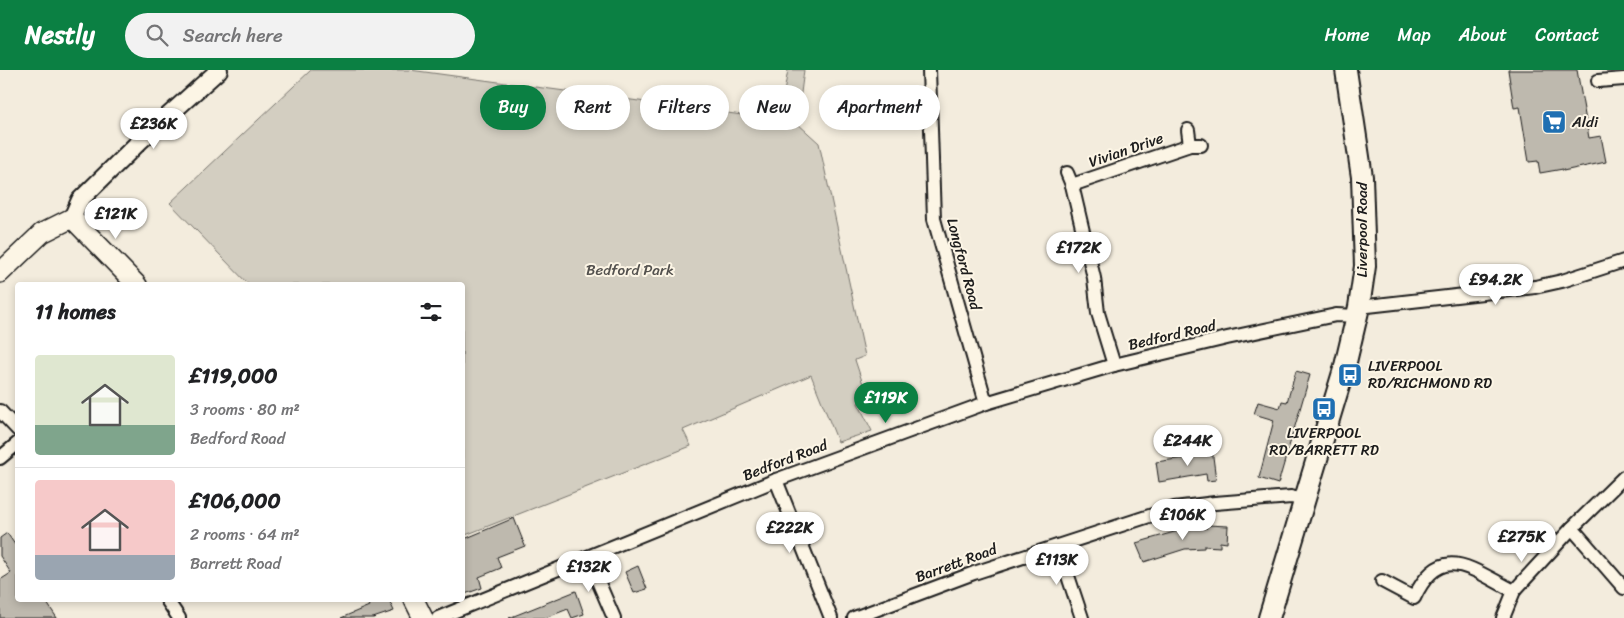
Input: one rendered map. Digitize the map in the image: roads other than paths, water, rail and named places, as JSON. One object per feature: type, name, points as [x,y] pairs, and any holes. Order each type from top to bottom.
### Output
[{"type":"main road","name":"Liverpool Road","points":[[1269,618],[1345,366],[1358,312],[1365,266],[1362,178],[1346,70]]},
{"type":"main road","points":[[0,273],[42,232],[72,218],[134,282]]},
{"type":"main road","points":[[415,602],[423,618]]},
{"type":"street","points":[[72,218],[80,200],[140,141],[218,70]]},
{"type":"street","name":"Longford Road","points":[[929,70],[934,219],[986,403]]},
{"type":"street","points":[[1598,81],[1624,79]]},
{"type":"street","name":"Vivian Drive","points":[[1072,186],[1196,145],[1188,130]]},
{"type":"street","points":[[1067,173],[1072,186],[1094,278],[1098,313],[1114,365]]},
{"type":"street","name":"Bedford Road","points":[[438,618],[776,480],[986,403],[1114,365],[1336,315],[1535,287],[1562,281],[1624,261]]},
{"type":"street","points":[[0,411],[15,427]]},
{"type":"street","points":[[0,458],[15,446]]},
{"type":"street","points":[[1503,618],[1514,592],[1572,528],[1624,477]]},
{"type":"street","points":[[776,480],[831,618]]},
{"type":"street","name":"Barrett Road","points":[[854,618],[974,573],[1174,508],[1291,497],[1304,500]]},
{"type":"street","points":[[1572,528],[1624,588]]},
{"type":"street","points":[[1058,546],[1082,618]]},
{"type":"street","points":[[588,558],[614,618]]},
{"type":"street","points":[[1382,581],[1414,598],[1422,581],[1434,569],[1446,564],[1458,563],[1514,592]]},
{"type":"street","points":[[168,602],[179,618]]},
{"type":"place","name":"Aldi","points":[[1554,122]]},
{"type":"place","name":"LIVERPOOL RD/RICHMOND RD","points":[[1350,375]]},
{"type":"place","name":"LIVERPOOL RD/BARRETT RD","points":[[1324,409]]},
{"type":"park label","name":"Bedford Park","points":[[630,270]]}]
